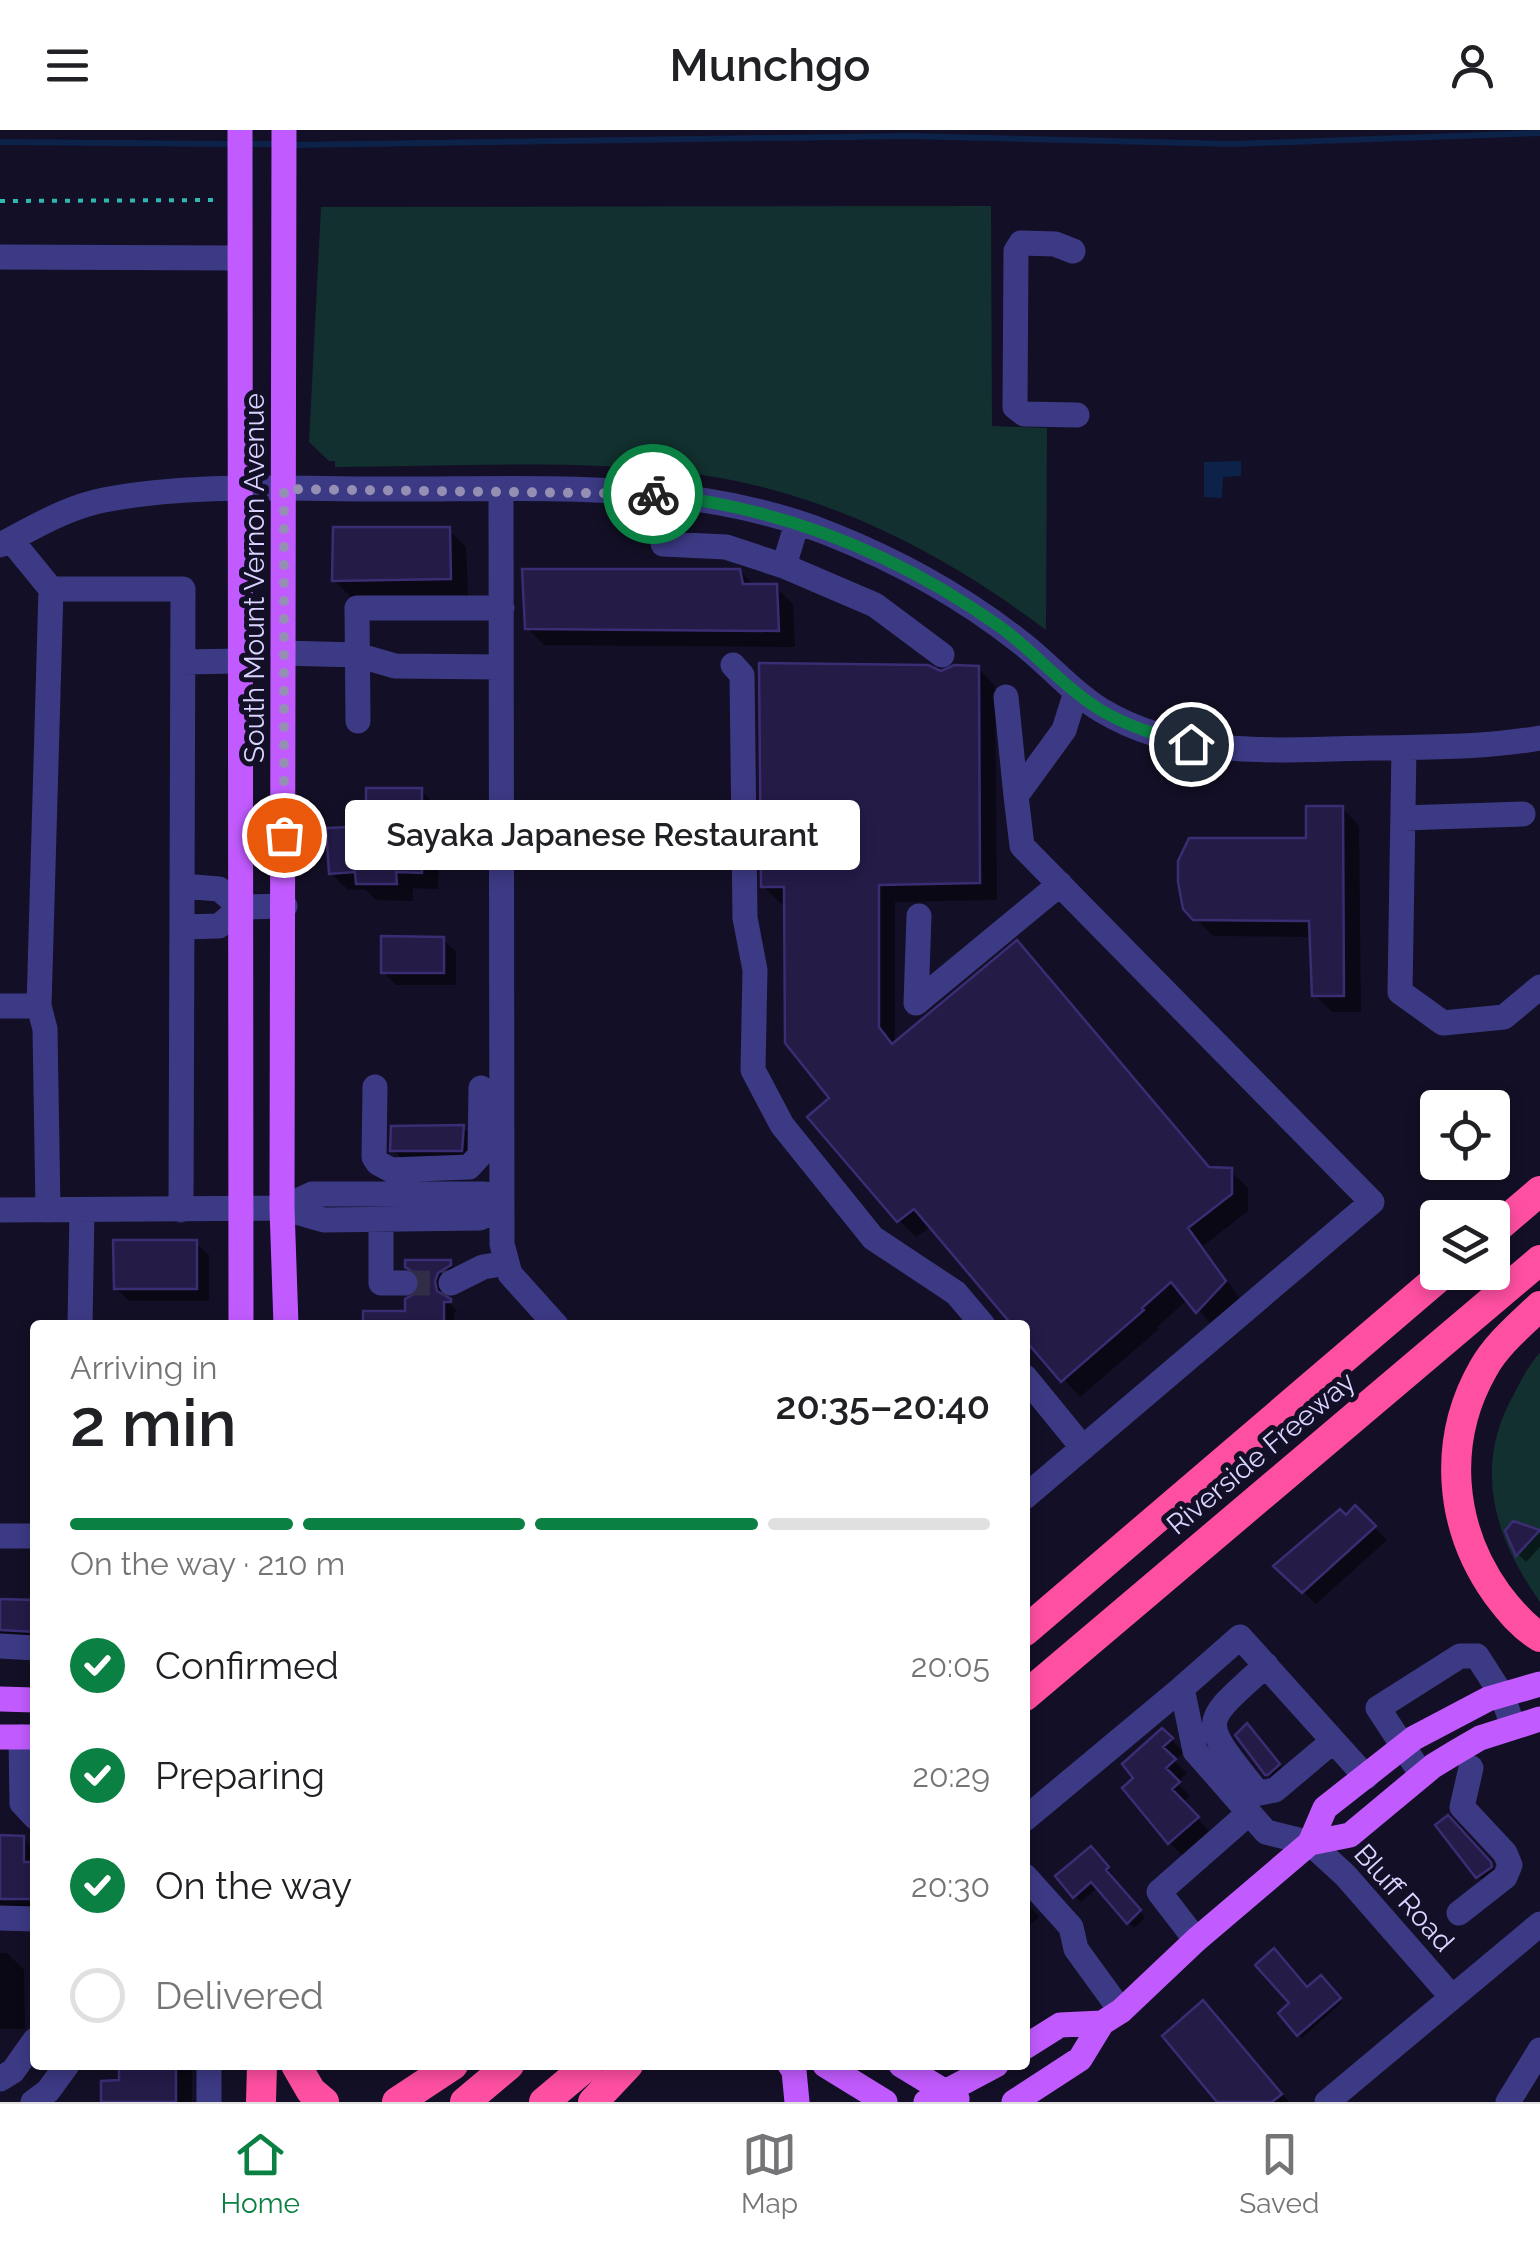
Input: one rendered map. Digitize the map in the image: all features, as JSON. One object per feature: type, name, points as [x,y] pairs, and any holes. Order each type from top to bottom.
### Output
[{"type":"highway","points":[[1510,1217],[1540,1191]]},
{"type":"highway","name":"Riverside Freeway","points":[[1030,1692],[1540,1260]]},
{"type":"highway","name":"Riverside Freeway","points":[[1030,1627],[1423,1290]]},
{"type":"highway","points":[[1540,1306],[1514,1329],[1484,1366],[1463,1412],[1456,1495],[1464,1535],[1481,1572],[1507,1608],[1540,1637]]},
{"type":"highway","points":[[261,2102],[262,2070]]},
{"type":"highway","points":[[299,2070],[324,2102]]},
{"type":"highway","points":[[397,2102],[445,2070]]},
{"type":"highway","points":[[465,2102],[503,2070]]},
{"type":"highway","points":[[544,2102],[582,2070]]},
{"type":"highway","points":[[593,2102],[623,2070]]},
{"type":"main road","name":"South Mount Vernon Avenue","points":[[240,130],[242,1320]]},
{"type":"main road","name":"South Mount Vernon Avenue","points":[[284,130],[282,1208],[286,1320]]},
{"type":"main road","points":[[1014,2102],[1080,2059],[1111,2017],[1310,1843],[1326,1808],[1403,1748],[1456,1715],[1502,1694],[1540,1684]]},
{"type":"main road","points":[[0,1699],[30,1700]]},
{"type":"main road","points":[[1310,1843],[1350,1836],[1422,1775],[1480,1738],[1540,1719]]},
{"type":"main road","points":[[1030,2044],[1060,2025],[1111,2017]]},
{"type":"main road","points":[[793,2070],[797,2102]]},
{"type":"main road","points":[[834,2070],[885,2102]]},
{"type":"main road","points":[[908,2070],[944,2098],[988,2070]]},
{"type":"street","points":[[1073,251],[1055,244],[1021,243],[1016,252],[1014,407],[1024,414],[1077,415]]},
{"type":"street","points":[[0,258],[240,258]]},
{"type":"street","points":[[48,1210],[45,1030],[39,1006],[50,589],[6,542],[70,510],[134,495],[284,489],[666,496],[747,508],[898,564],[967,604],[1022,643],[1076,692],[1137,730],[1191,744],[1250,750],[1491,746],[1540,738]]},
{"type":"street","points":[[501,490],[502,1244],[510,1274],[551,1320]]},
{"type":"street","points":[[666,496],[663,544],[726,547],[784,566],[876,605],[942,655]]},
{"type":"street","points":[[784,566],[796,523]]},
{"type":"street","points":[[50,589],[183,589],[181,1210]]},
{"type":"street","points":[[358,721],[357,608],[502,608]]},
{"type":"street","points":[[283,653],[357,654],[395,666],[502,667]]},
{"type":"street","points":[[183,662],[240,661]]},
{"type":"street","points":[[732,665],[742,674],[745,918],[755,970],[752,1070],[782,1125],[873,1238],[956,1293],[979,1320]]},
{"type":"street","points":[[1016,796],[1064,730],[1076,692]]},
{"type":"street","points":[[1006,697],[1022,846],[1372,1202],[1030,1492]]},
{"type":"street","points":[[1064,730],[1099,709]]},
{"type":"street","points":[[1404,748],[1400,992],[1443,1023],[1504,1018],[1540,987]]},
{"type":"street","points":[[1403,818],[1523,814]]},
{"type":"street","points":[[918,916],[916,1004],[1060,884]]},
{"type":"street","points":[[182,886],[220,889],[241,907]]},
{"type":"street","points":[[182,927],[220,926],[241,907],[285,906]]},
{"type":"street","points":[[0,1006],[39,1006]]},
{"type":"street","points":[[375,1087],[374,1157],[391,1170],[469,1167],[475,1162],[480,1155],[481,1088]]},
{"type":"street","points":[[282,1208],[312,1194],[485,1194],[502,1206]]},
{"type":"street","points":[[0,1210],[282,1208],[324,1220],[381,1220],[480,1218],[502,1206]]},
{"type":"street","points":[[80,1320],[82,1210]]},
{"type":"street","points":[[381,1220],[382,1284],[406,1284]]},
{"type":"street","points":[[451,1283],[483,1267],[507,1262]]},
{"type":"street","points":[[1030,1383],[1083,1448]]},
{"type":"street","points":[[0,1536],[30,1536]]},
{"type":"street","points":[[1030,1816],[1240,1637],[1366,1777]]},
{"type":"street","points":[[0,1646],[30,1648]]},
{"type":"street","points":[[1422,1775],[1378,1708],[1460,1656],[1477,1656],[1502,1694],[1513,1726]]},
{"type":"street","points":[[1266,1666],[1227,1699],[1214,1718],[1218,1742],[1254,1788],[1260,1792],[1275,1790],[1333,1741]]},
{"type":"street","points":[[1182,1688],[1195,1751],[1266,1832],[1310,1843]]},
{"type":"street","points":[[18,1737],[19,1808]]},
{"type":"street","points":[[1459,1913],[1506,1876],[1510,1865],[1506,1853],[1462,1807],[1471,1768]]},
{"type":"street","points":[[1196,1940],[1159,1892],[1250,1813]]},
{"type":"street","name":"Bluff Road","points":[[1310,1843],[1345,1875],[1451,1996]]},
{"type":"street","points":[[1030,1882],[1071,1927],[1076,1949],[1111,2017]]},
{"type":"street","points":[[0,1918],[30,1919]]},
{"type":"street","points":[[1326,2102],[1540,1924]]},
{"type":"street","points":[[0,2079],[14,2071],[30,2047]]},
{"type":"street","points":[[1508,2102],[1540,2050]]},
{"type":"street","points":[[33,2102],[48,2091],[63,2070]]},
{"type":"street","points":[[208,2070],[209,2102]]},
{"type":"street","points":[[0,2096],[6,2102]]},
{"type":"path","points":[[0,201],[196,200]]},
{"type":"green space","points":[[991,206],[992,426],[1047,428],[1046,630],[1005,600],[918,548],[827,507],[779,491],[730,480],[636,468],[335,467],[335,461],[329,461],[309,442],[321,207]]},
{"type":"green space","points":[[1540,1353],[1540,1602],[1501,1527],[1492,1474],[1502,1420]]},
{"type":"water","points":[[1241,461],[1241,476],[1223,477],[1222,498],[1204,497],[1204,462]]},
{"type":"building","points":[[333,527],[450,527],[451,579],[332,581]]},
{"type":"building","points":[[522,569],[740,569],[743,584],[777,584],[779,631],[525,629]]},
{"type":"building","points":[[759,663],[928,665],[941,671],[954,665],[979,666],[980,883],[879,885],[879,1027],[892,1044],[1017,940],[1209,1167],[1232,1168],[1232,1194],[1188,1228],[1226,1281],[1196,1313],[1171,1282],[1061,1382],[1030,1346],[1030,1320],[1008,1320],[914,1209],[897,1222],[807,1117],[829,1098],[785,1043],[784,887],[761,887]]},
{"type":"building","points":[[366,788],[422,788],[422,873],[396,872],[397,884],[356,884],[355,872],[329,874],[326,828],[353,827],[352,809],[366,809]]},
{"type":"building","points":[[1306,806],[1343,806],[1344,996],[1312,996],[1309,921],[1193,920],[1183,909],[1178,861],[1189,838],[1306,838]]},
{"type":"building","points":[[381,936],[444,937],[444,973],[381,973]]},
{"type":"building","points":[[464,1125],[462,1151],[390,1151],[391,1126]]},
{"type":"building","points":[[113,1240],[197,1240],[197,1289],[114,1289]]},
{"type":"building","points":[[405,1260],[451,1260],[451,1265],[438,1273],[435,1281],[437,1291],[451,1299],[444,1302],[444,1320],[363,1320],[363,1311],[405,1311],[405,1299],[418,1292],[419,1276],[405,1267]]},
{"type":"building","points":[[1355,1505],[1376,1526],[1302,1593],[1273,1566],[1340,1509],[1346,1515]]},
{"type":"building","points":[[1513,1521],[1540,1530],[1516,1556],[1505,1531]]},
{"type":"building","points":[[0,1599],[30,1600],[30,1632],[0,1630]]},
{"type":"building","points":[[1247,1723],[1280,1764],[1268,1775],[1235,1735]]},
{"type":"building","points":[[1162,1728],[1173,1738],[1163,1747],[1176,1759],[1166,1768],[1180,1782],[1172,1789],[1199,1817],[1168,1844],[1122,1788],[1133,1778],[1122,1764]]},
{"type":"building","points":[[1448,1815],[1491,1862],[1492,1867],[1476,1878],[1435,1825]]},
{"type":"building","points":[[0,1835],[24,1836],[24,1862],[30,1862],[30,1899],[0,1899]]},
{"type":"building","points":[[1091,1846],[1141,1910],[1127,1924],[1091,1882],[1073,1898],[1055,1876]]},
{"type":"building","points":[[1274,1948],[1307,1987],[1321,1975],[1341,1998],[1297,2036],[1278,2013],[1289,2003],[1255,1965]]},
{"type":"building","points":[[1203,2000],[1282,2094],[1272,2102],[1217,2102],[1162,2036]]},
{"type":"building","points":[[119,2070],[176,2070],[176,2102],[101,2102],[101,2081],[119,2080]]},
{"type":"waterway","points":[[292,145],[909,136],[1233,144],[1540,133]]},
{"type":"waterway","points":[[0,142],[234,144]]},
{"type":"waterway","points":[[247,144],[279,144]]},
{"type":"tunnel","points":[[405,1283],[451,1283]]},
{"type":"way so far","points":[[284,835],[284,489],[653,494]]},
{"type":"place","name":"Sayaka Japanese Restaurant","points":[[284,835]]},
{"type":"route","points":[[653,494],[747,508],[827,532],[898,564],[967,604],[1022,643],[1099,709],[1137,730],[1191,744]]}]
